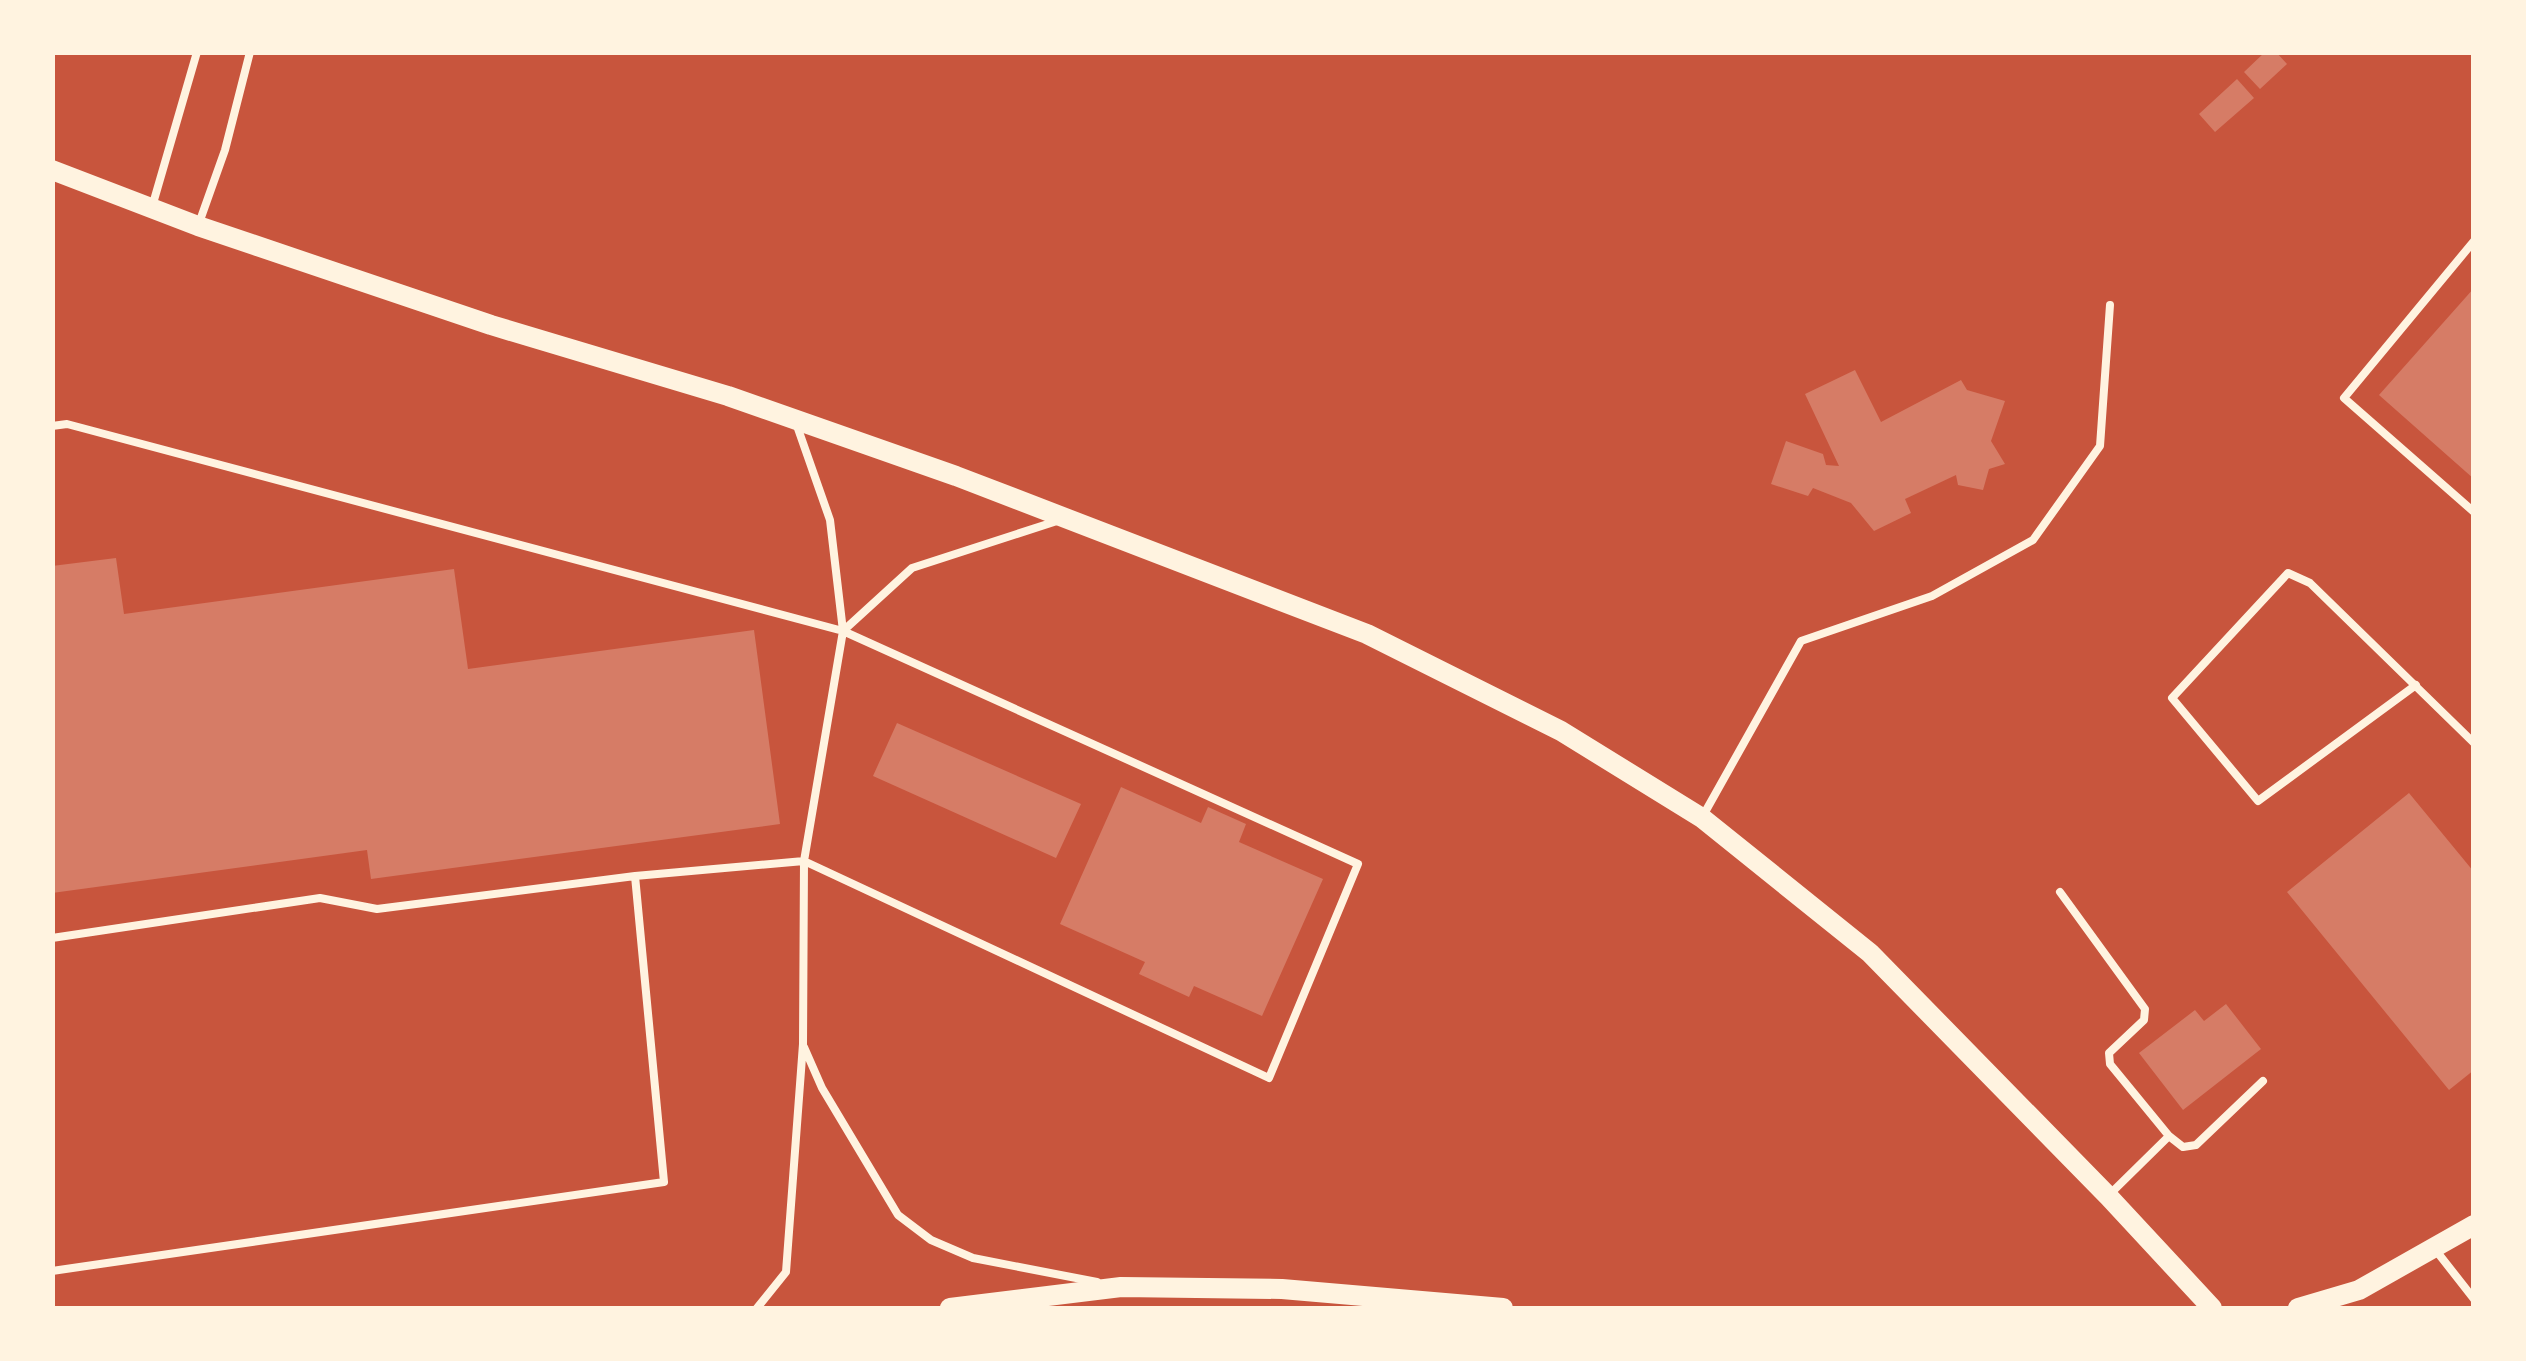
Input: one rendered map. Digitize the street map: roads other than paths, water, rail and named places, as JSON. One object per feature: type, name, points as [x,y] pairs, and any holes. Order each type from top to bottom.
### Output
[{"type":"main road","points":[[52,170],[198,226],[491,325],[795,419],[1067,518],[1367,634],[1561,731],[1702,818],[1870,953],[2212,1308]]},
{"type":"main road","points":[[2298,1308],[2359,1290],[2474,1225]]},
{"type":"main road","points":[[950,1308],[1121,1287],[1282,1289],[1503,1308]]},
{"type":"lane","points":[[152,208],[197,52]]},
{"type":"lane","points":[[198,226],[225,150],[250,52]]},
{"type":"lane","points":[[2474,242],[2344,398],[2474,512]]},
{"type":"lane","points":[[1702,818],[1802,641],[1932,596],[2034,540],[2100,446],[2110,305]]},
{"type":"lane","points":[[757,1308],[786,1272],[803,1044],[804,861],[843,631],[830,520],[795,419]]},
{"type":"lane","points":[[52,426],[67,424],[843,631],[1358,864],[1268,1078],[804,861],[635,876],[377,909],[320,898],[52,938]]},
{"type":"lane","points":[[843,631],[912,568],[1067,518]]},
{"type":"lane","points":[[2416,685],[2258,801],[2172,698],[2288,573],[2310,583],[2416,685],[2474,742]]},
{"type":"lane","points":[[52,1270],[664,1182],[635,876]]},
{"type":"lane","points":[[2060,892],[2145,1009],[2144,1020],[2108,1053],[2110,1064],[2169,1136],[2183,1147],[2196,1145],[2263,1081]]},
{"type":"lane","points":[[803,1044],[822,1088],[898,1214],[920,1231],[973,1258],[1121,1287]]},
{"type":"lane","points":[[2108,1196],[2169,1136]]},
{"type":"lane","points":[[2434,1248],[2474,1299]]}]
